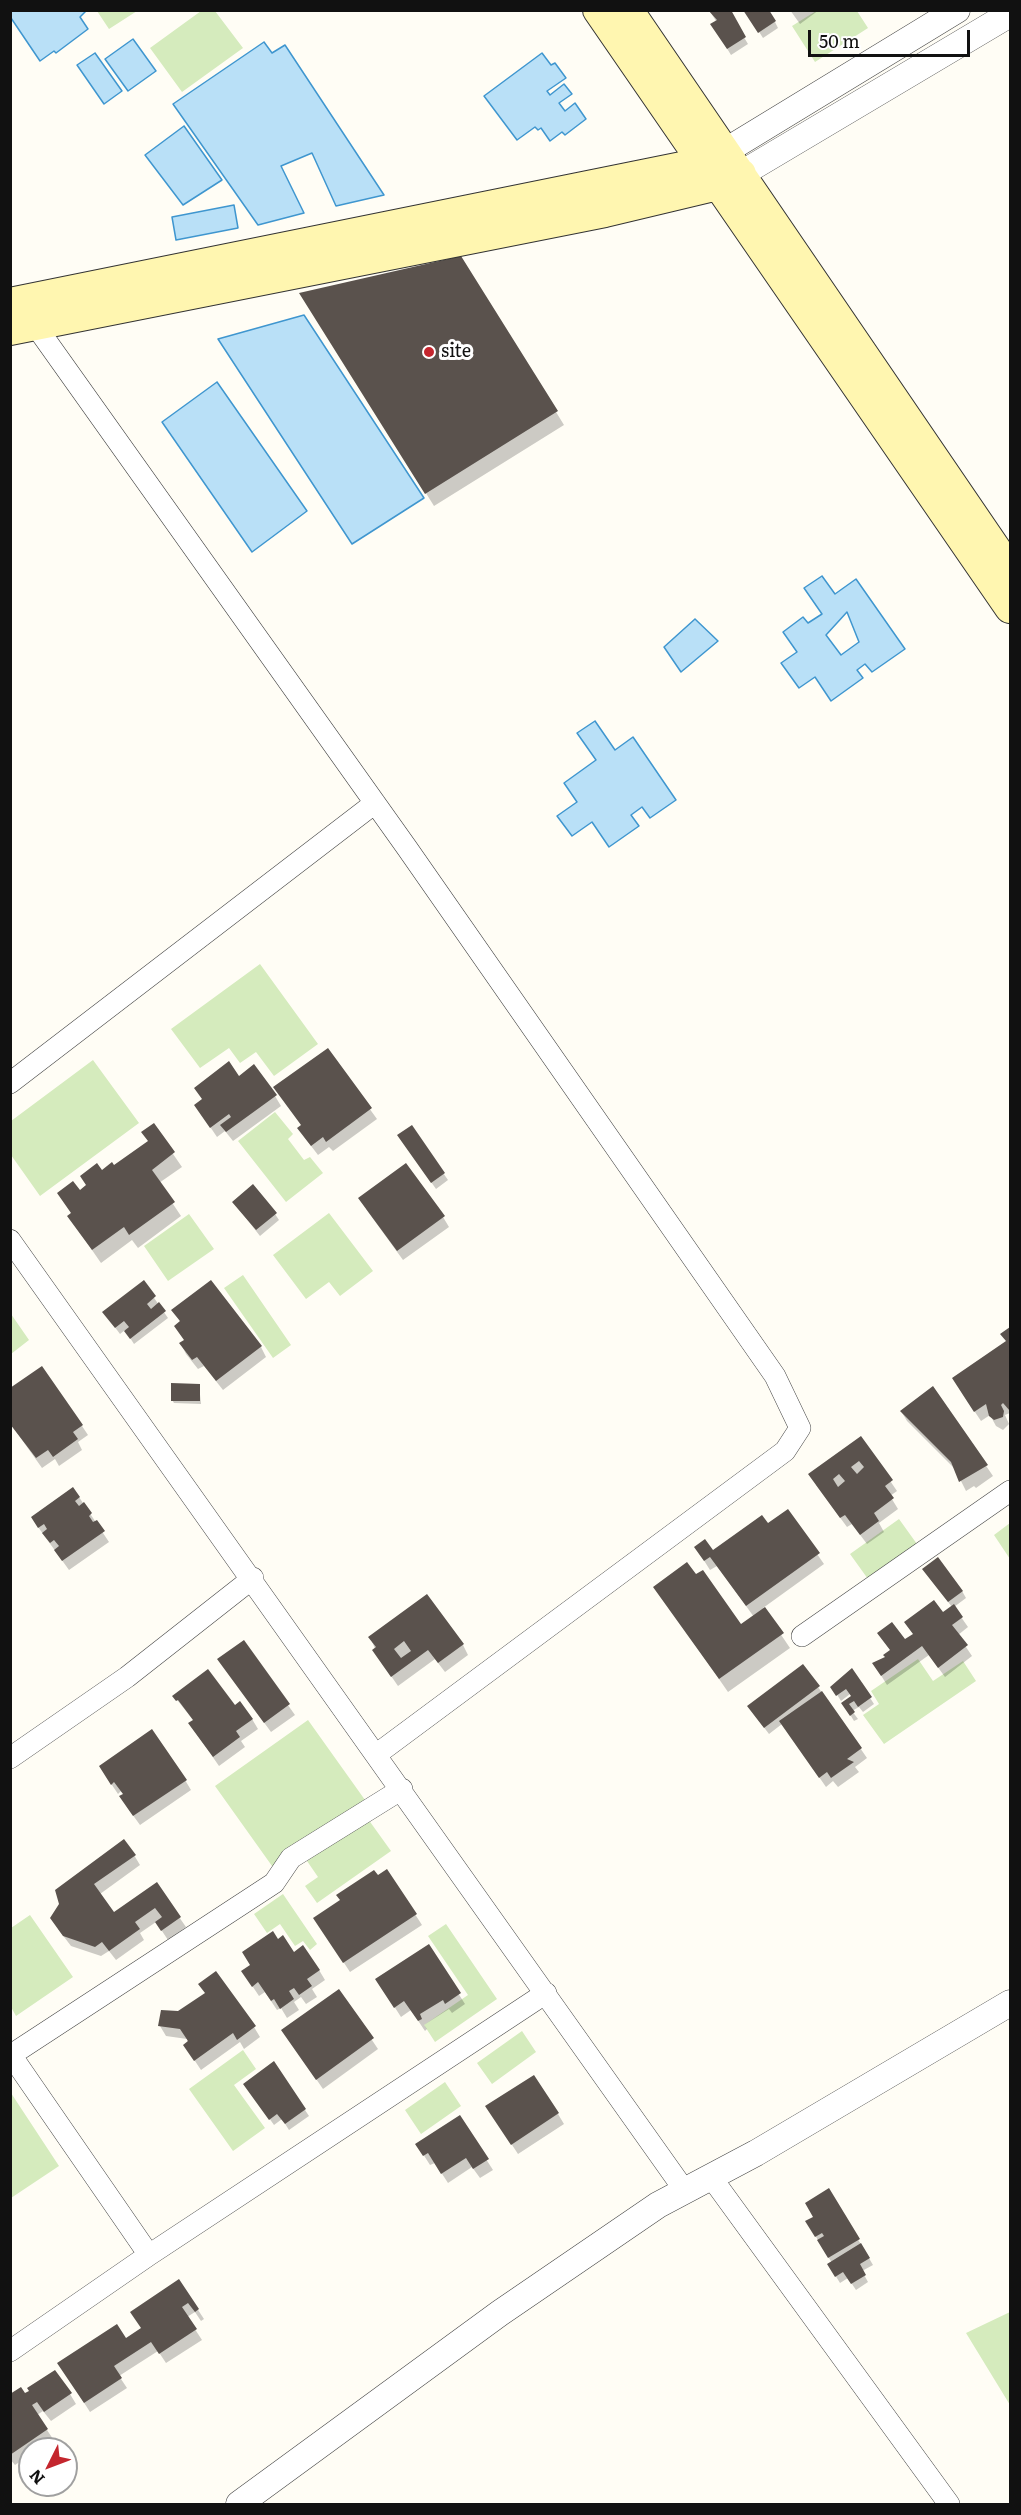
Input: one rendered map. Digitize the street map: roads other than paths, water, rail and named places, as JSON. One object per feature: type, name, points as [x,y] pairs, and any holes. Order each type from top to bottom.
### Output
[{"type":"main road","points":[[598,10],[721,168],[1011,570]]},
{"type":"main road","points":[[628,10],[721,168],[1011,608]]},
{"type":"main road","points":[[10,303],[721,168]]},
{"type":"main road","points":[[23,328],[593,214],[721,168]]},
{"type":"street","points":[[721,168],[957,10]]},
{"type":"street","points":[[721,168],[1011,14]]},
{"type":"street","points":[[23,328],[375,803],[775,1376],[801,1428],[785,1451],[377,1754]]},
{"type":"street","points":[[10,1083],[375,803]]},
{"type":"street","points":[[10,1240],[253,1578],[685,2191]]},
{"type":"street","points":[[802,1636],[1011,1491]]},
{"type":"street","points":[[10,1758],[127,1677],[253,1578]]},
{"type":"street","points":[[149,2255],[11,2055],[274,1883],[291,1858],[402,1789]]},
{"type":"street","points":[[10,2351],[149,2255],[546,1993]]},
{"type":"street","points":[[239,2505],[500,2313],[649,2211],[1011,2003]]},
{"type":"street","points":[[711,2177],[949,2505]]},
{"type":"water","points":[[10,11],[86,11],[80,17],[88,29],[56,53],[54,51],[40,61],[11,18]]},
{"type":"water","points":[[133,39],[156,71],[128,91],[105,59]]},
{"type":"water","points":[[264,42],[272,53],[285,45],[384,195],[336,206],[312,153],[281,166],[304,213],[258,225],[173,104]]},
{"type":"water","points":[[95,53],[122,91],[104,104],[77,65]]},
{"type":"water","points":[[542,53],[551,65],[555,63],[566,78],[547,91],[550,95],[564,84],[572,94],[559,103],[565,111],[575,103],[586,119],[565,135],[562,132],[550,141],[541,128],[538,130],[535,127],[517,140],[484,96]]},
{"type":"water","points":[[184,126],[222,180],[183,205],[145,155]]},
{"type":"water","points":[[234,205],[238,228],[176,240],[172,217]]},
{"type":"water","points":[[304,315],[424,498],[352,544],[218,339]]},
{"type":"water","points":[[217,382],[307,511],[252,552],[162,422]]},
{"type":"water","points":[[822,576],[835,594],[856,579],[905,649],[872,672],[865,664],[857,670],[863,678],[831,701],[815,677],[799,688],[781,663],[797,652],[783,632],[803,617],[808,623],[822,614],[804,588]],"holes":[[[847,612],[859,642],[841,655],[826,635]]]},
{"type":"water","points":[[695,619],[718,641],[681,672],[664,647]]},
{"type":"water","points":[[595,721],[615,750],[633,737],[676,800],[650,818],[642,807],[631,815],[639,826],[609,847],[592,822],[572,836],[557,816],[577,802],[564,783],[596,760],[577,733]]},
{"type":"place","name":"site","points":[[429,352]]}]
